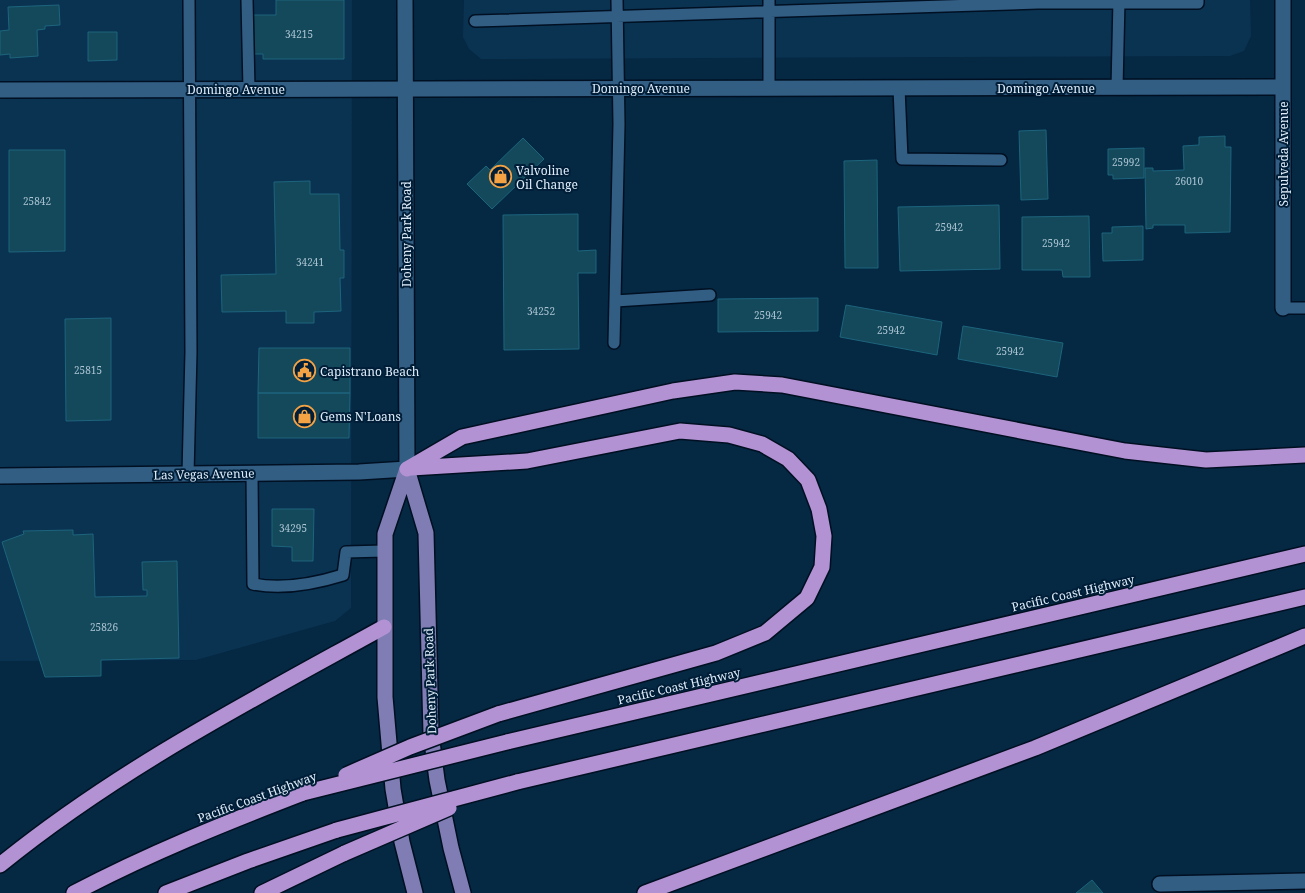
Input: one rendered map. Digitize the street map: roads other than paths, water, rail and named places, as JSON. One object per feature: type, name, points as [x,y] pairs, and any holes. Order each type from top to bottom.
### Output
[{"type":"highway","points":[[407,469],[462,437],[673,391],[735,382],[782,384],[1125,450],[1206,460],[1305,456]]},
{"type":"highway","points":[[304,793],[410,747],[498,714],[716,653],[764,633],[807,598],[822,567],[824,536],[820,509],[808,480],[788,459],[762,444],[730,435],[680,432],[527,461],[407,469]]},
{"type":"highway","name":"Pacific Coast Highway","points":[[74,893],[136,861],[231,820],[304,793],[507,742],[1305,554]]},
{"type":"highway","points":[[166,893],[248,861],[337,830],[517,782],[1305,597]]},
{"type":"highway","points":[[5,861],[130,771],[227,712],[384,627]]},
{"type":"highway","points":[[645,893],[1034,748],[1305,636]]},
{"type":"highway","points":[[262,893],[345,853],[498,787]]},
{"type":"main road","name":"Doheny Park Road","points":[[407,469],[385,534],[385,697],[393,789],[402,842],[415,893]]},
{"type":"main road","name":"Doheny Park Road","points":[[407,469],[426,533],[431,734],[450,848],[463,893]]},
{"type":"street","name":"Doheny Park Road","points":[[404,0],[407,469]]},
{"type":"street","name":"Sepulveda Avenue","points":[[1282,0],[1283,308]]},
{"type":"street","name":"Domingo Avenue","points":[[0,90],[1283,87]]},
{"type":"street","name":"Las Vegas Avenue","points":[[0,476],[359,472],[407,469]]},
{"type":"street","points":[[1160,884],[1305,881]]},
{"type":"lane","points":[[188,474],[191,352],[189,0]]},
{"type":"lane","points":[[247,0],[249,89]]},
{"type":"lane","points":[[614,342],[619,124],[617,0]]},
{"type":"lane","points":[[475,21],[617,16],[769,5],[1119,1],[1198,3],[1198,0]]},
{"type":"lane","points":[[1116,88],[1119,1]]},
{"type":"lane","points":[[769,5],[770,88]]},
{"type":"lane","points":[[899,88],[902,159],[1001,160]]},
{"type":"lane","points":[[615,301],[710,295]]},
{"type":"lane","points":[[1283,308],[1305,308]]},
{"type":"lane","points":[[252,473],[253,584],[273,588],[322,582],[344,575],[346,552],[384,551]]},
{"type":"place","name":"Valvoline Oil Change","points":[[500,177]]},
{"type":"place","name":"Capistrano Beach","points":[[304,371]]},
{"type":"place","name":"Gems N'Loans","points":[[304,416]]}]
